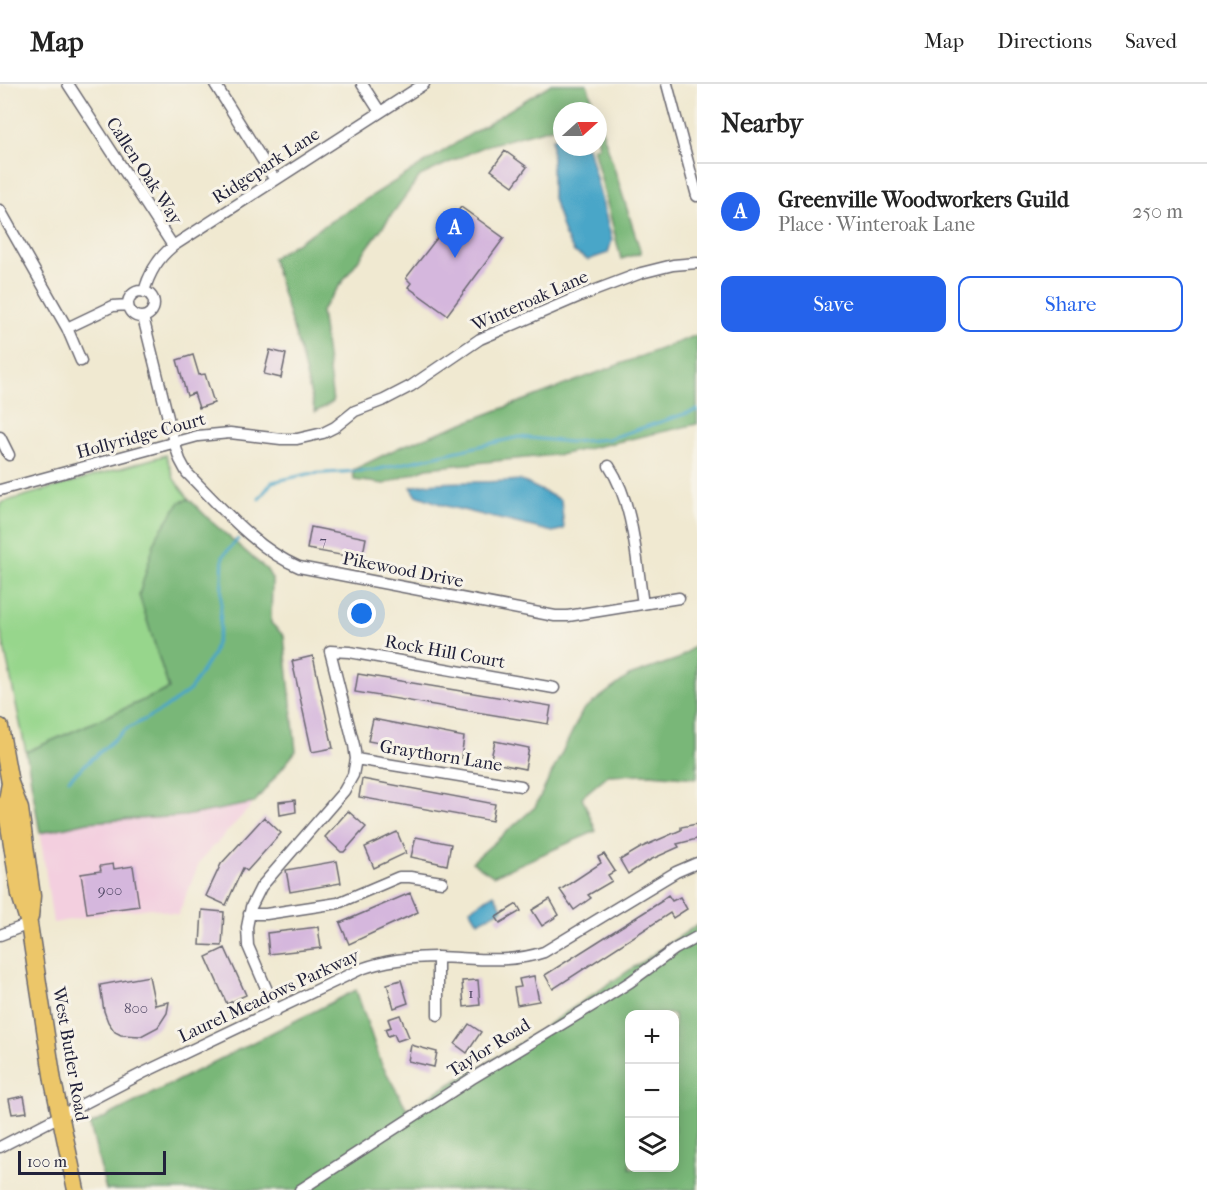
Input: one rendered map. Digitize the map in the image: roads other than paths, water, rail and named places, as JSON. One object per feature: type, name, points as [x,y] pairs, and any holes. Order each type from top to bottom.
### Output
[{"type":"main road","name":"West Butler Road","points":[[0,727],[10,783],[20,809],[32,896],[29,924],[60,1117],[76,1190]]},
{"type":"street","name":"Callen Oak Way","points":[[68,84],[173,246]]},
{"type":"street","points":[[215,84],[275,180]]},
{"type":"street","points":[[362,84],[380,112]]},
{"type":"street","name":"Ridgepark Lane","points":[[144,292],[148,278],[162,254],[424,84]]},
{"type":"street","points":[[667,84],[697,196]]},
{"type":"street","points":[[0,210],[68,328],[81,361]]},
{"type":"street","name":"Winteroak Lane","points":[[355,411],[411,386],[480,339],[580,296],[641,273],[673,265],[697,263]]},
{"type":"street","points":[[144,292],[150,295],[154,303],[152,311],[143,317],[134,315],[128,305],[130,296],[144,292]]},
{"type":"street","points":[[68,328],[113,306],[128,305]]},
{"type":"street","points":[[143,317],[174,442]]},
{"type":"street","name":"Hollyridge Court","points":[[0,490],[198,436],[230,433],[281,439],[310,437],[336,427],[355,411]]},
{"type":"street","points":[[0,436],[9,455]]},
{"type":"street","name":"Pikewood Drive","points":[[174,442],[187,473],[269,551],[299,567],[555,616],[568,616],[679,598]]},
{"type":"street","points":[[609,466],[618,480],[626,502],[643,604]]},
{"type":"street","name":"Rock Hill Court","points":[[356,759],[330,651],[360,653],[554,688]]},
{"type":"street","points":[[276,1011],[248,946],[249,914],[261,887],[349,784],[356,759]]},
{"type":"street","name":"Graythorn Lane","points":[[356,759],[521,786]]},
{"type":"street","name":"Laurel Meadows Parkway","points":[[0,1147],[143,1073],[276,1011],[334,981],[373,965],[399,959],[438,957],[507,960],[544,952],[676,872],[697,862]]},
{"type":"street","points":[[249,914],[266,914],[338,903],[399,877],[442,882]]},
{"type":"street","points":[[0,935],[29,924]]},
{"type":"street","name":"Taylor Road","points":[[300,1190],[471,1079],[630,982],[675,949],[697,938]]},
{"type":"street","points":[[438,957],[438,1015]]},
{"type":"water","points":[[552,139],[553,156],[590,156],[612,240],[608,253],[588,260],[574,252],[564,234],[552,195]]},
{"type":"water","points":[[520,480],[561,500],[564,529],[553,532],[446,506],[416,495],[411,487],[437,483]]},
{"type":"water","points":[[494,894],[503,909],[478,922],[470,909]]},
{"type":"waterway","points":[[259,499],[272,482],[308,474],[375,470],[519,437],[570,442],[608,439],[697,410]]},
{"type":"waterway","points":[[69,779],[125,730],[164,709],[190,690],[213,654],[220,629],[223,556],[238,539]]},
{"type":"place","name":"Greenville Woodworkers Guild","points":[[455,258]]}]
